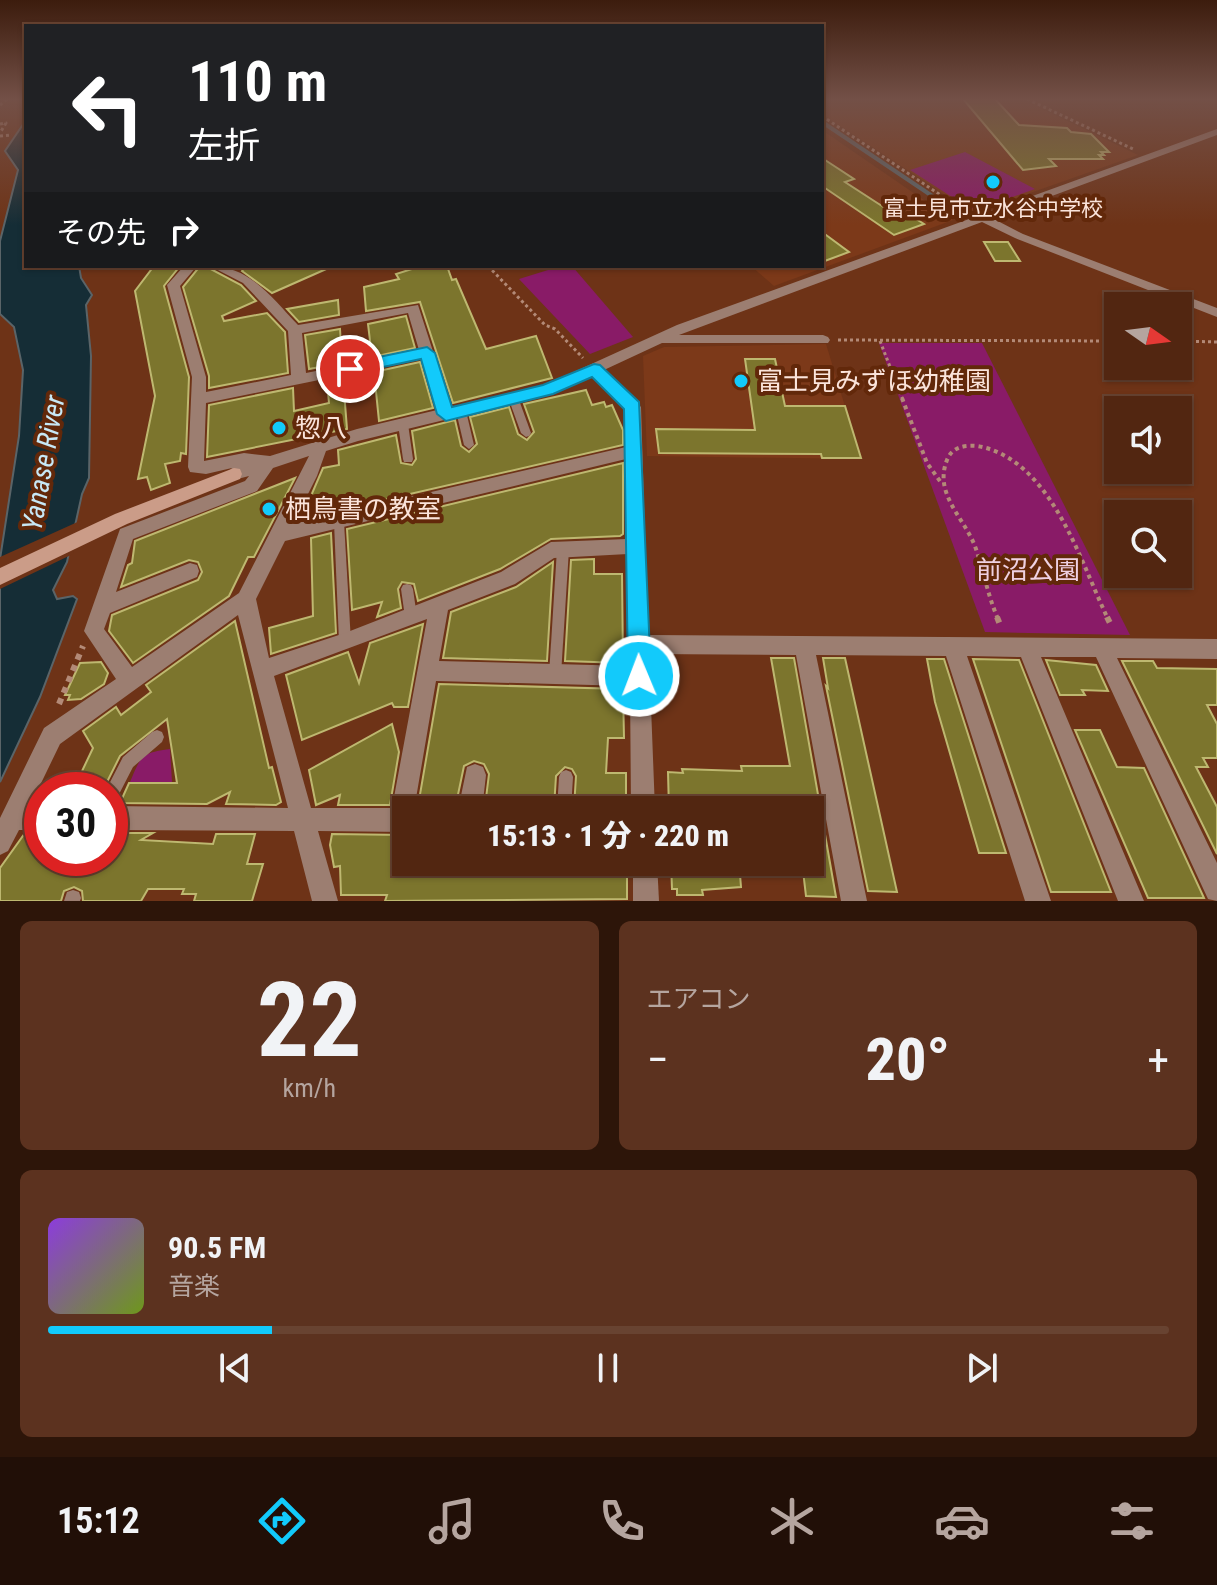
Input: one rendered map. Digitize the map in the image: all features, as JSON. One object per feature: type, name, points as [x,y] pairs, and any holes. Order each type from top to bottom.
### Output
[{"type":"street","points":[[0,577],[121,519],[234,474],[318,446],[547,390],[656,339],[1193,141]]},
{"type":"street","points":[[978,221],[1217,313]]},
{"type":"street","points":[[189,268],[173,285],[199,377],[196,467],[206,468],[244,459],[268,462]]},
{"type":"street","points":[[220,268],[247,280],[295,330],[299,379]]},
{"type":"street","points":[[295,330],[413,308],[427,353],[453,413]]},
{"type":"street","points":[[656,339],[823,340]]},
{"type":"street","points":[[200,399],[427,353]]},
{"type":"street","points":[[594,369],[633,407],[643,796]]},
{"type":"street","points":[[0,843],[52,736],[246,599],[317,458],[318,446]]},
{"type":"street","points":[[279,535],[634,451]]},
{"type":"street","points":[[129,680],[94,631],[126,534],[251,486],[268,462]]},
{"type":"street","points":[[262,670],[345,642],[508,578],[551,550],[636,546]]},
{"type":"street","points":[[102,607],[190,571]]},
{"type":"street","points":[[246,599],[262,670],[325,901]]},
{"type":"street","points":[[408,796],[439,606]]},
{"type":"street","points":[[639,644],[1217,649]]},
{"type":"street","points":[[804,644],[854,901]]},
{"type":"street","points":[[953,646],[1038,901]]},
{"type":"street","points":[[1018,646],[1131,901]]},
{"type":"street","points":[[1111,647],[1217,890]]},
{"type":"street","points":[[428,671],[639,676]]},
{"type":"street","points":[[472,796],[475,775]]},
{"type":"street","points":[[14,818],[24,818]]},
{"type":"street","points":[[128,818],[392,820]]},
{"type":"street","points":[[645,876],[646,901]]},
{"type":"lane","points":[[514,400],[526,433]]},
{"type":"lane","points":[[453,413],[469,445]]},
{"type":"lane","points":[[403,424],[408,459]]},
{"type":"lane","points":[[339,522],[345,642]]},
{"type":"lane","points":[[555,675],[563,549]]},
{"type":"lane","points":[[407,589],[411,617]]},
{"type":"lane","points":[[123,772],[128,762],[157,737]]},
{"type":"lane","points":[[565,796],[566,777]]},
{"type":"path","points":[[859,141],[978,221]]},
{"type":"path","points":[[1116,141],[1150,157]]},
{"type":"path","points":[[490,268],[545,325],[555,329],[594,369]]},
{"type":"path","points":[[823,340],[1104,341]]},
{"type":"path","points":[[880,341],[927,463],[943,485],[950,506],[976,549],[986,590],[1018,646]]},
{"type":"path","points":[[1192,341],[1217,342]]},
{"type":"path","points":[[943,485],[946,461],[951,452],[960,447],[991,448],[1019,464],[1047,495],[1111,647]]},
{"type":"path","points":[[52,736],[48,729],[85,641],[94,631]]},
{"type":"shaded area","points":[[824,141],[838,141],[953,220],[824,268]]},
{"type":"shaded area","points":[[863,141],[1109,141],[1138,155],[979,211],[968,210]]},
{"type":"shaded area","points":[[753,268],[823,268],[774,286]]},
{"type":"shaded area","name":"富士見みずほ幼稚園","points":[[826,344],[861,459],[647,456],[643,356],[664,347]]},
{"type":"green space","points":[[965,152],[1035,189],[979,209],[969,208],[910,170]]},
{"type":"green space","points":[[555,268],[574,268],[633,337],[590,354],[519,279]]},
{"type":"green space","name":"前沼公園","points":[[879,343],[982,343],[1130,635],[985,632]]},
{"type":"green space","points":[[170,749],[172,782],[130,782],[143,757]]},
{"type":"water","name":"Yanase River","points":[[12,141],[24,141],[24,268],[79,268],[81,278],[92,295],[86,305],[91,356],[89,478],[82,494],[67,562],[53,590],[57,599],[73,596],[77,599],[40,697],[0,782],[0,559],[19,436],[23,370],[14,327],[0,314],[0,241],[18,170],[5,151]]},
{"type":"pier","points":[[82,520],[73,554],[0,589],[0,557]]},
{"type":"building","points":[[999,141],[1098,141],[1109,152],[1101,152],[1104,155],[1099,155],[1103,159],[1049,159],[1056,166],[1023,170]]},
{"type":"building","points":[[824,159],[854,179],[845,182],[885,208],[894,205],[924,224],[894,235],[825,188]]},
{"type":"building","points":[[824,233],[849,252],[824,261]]},
{"type":"building","points":[[984,242],[1008,242],[1020,261],[995,261]]},
{"type":"building","points":[[152,268],[178,268],[164,286],[189,377],[186,454],[181,453],[180,461],[165,464],[170,483],[151,490],[147,477],[138,479],[155,396],[135,291]]},
{"type":"building","points":[[198,268],[209,268],[241,285],[256,301],[222,316],[224,321],[267,313],[285,332],[288,373],[209,388],[209,376],[183,287]]},
{"type":"building","points":[[244,268],[328,268],[272,293],[242,271]]},
{"type":"building","points":[[415,268],[448,268],[452,280],[456,279],[486,349],[536,336],[552,378],[453,403],[420,302],[366,311],[364,287],[399,279],[396,274]]},
{"type":"building","points":[[338,300],[339,315],[299,322],[287,309]]},
{"type":"building","points":[[406,316],[415,348],[372,357],[368,324]]},
{"type":"building","points":[[340,329],[342,363],[309,369],[305,335]]},
{"type":"building","points":[[745,359],[775,359],[785,406],[845,406],[861,458],[822,458],[821,454],[659,453],[656,429],[755,430]]},
{"type":"building","points":[[420,362],[433,408],[379,421],[374,372]]},
{"type":"building","points":[[343,378],[347,429],[207,457],[209,405],[293,388],[294,411],[329,403],[327,381]]},
{"type":"building","points":[[586,390],[592,405],[604,402],[606,407],[612,405],[623,430],[623,445],[301,519],[323,468],[339,465],[338,450],[396,435],[401,463],[412,465],[416,459],[412,431],[455,420],[461,446],[469,452],[477,444],[470,417],[509,407],[518,434],[527,440],[534,432],[524,404]]},
{"type":"building","points":[[623,463],[623,534],[620,536],[551,539],[500,569],[418,601],[414,584],[402,582],[398,589],[401,608],[377,617],[382,602],[352,610],[347,529]]},
{"type":"building","points":[[295,478],[254,557],[248,557],[229,596],[133,663],[109,631],[112,615],[198,580],[202,572],[198,562],[189,560],[121,587],[128,565],[132,563],[135,541]]},
{"type":"building","points":[[331,533],[336,633],[271,654],[269,628],[313,616],[311,538]]},
{"type":"building","points":[[594,559],[594,574],[622,574],[623,663],[565,661],[571,560]]},
{"type":"building","points":[[553,562],[547,661],[443,658],[451,612],[516,587]]},
{"type":"building","points":[[235,621],[269,768],[272,767],[281,802],[276,805],[226,804],[230,792],[207,804],[128,803],[129,783],[177,783],[167,719],[120,756],[112,772],[82,772],[93,748],[83,731],[116,707],[121,715],[151,692],[146,685]]},
{"type":"building","points":[[423,624],[408,707],[394,707],[392,703],[302,740],[286,675],[348,652],[359,683],[370,643]]},
{"type":"building","points":[[771,658],[794,658],[818,796],[669,796],[668,772],[683,773],[682,769],[742,771],[741,766],[790,766]]},
{"type":"building","points":[[823,658],[845,658],[897,892],[868,891]]},
{"type":"building","points":[[927,659],[944,659],[1006,853],[979,853],[935,702]]},
{"type":"building","points":[[973,659],[1019,660],[1111,892],[1051,892]]},
{"type":"building","points":[[1046,660],[1096,665],[1108,691],[1082,690],[1085,695],[1060,695]]},
{"type":"building","points":[[1122,661],[1153,661],[1157,668],[1217,669],[1217,705],[1207,705],[1217,724],[1217,758],[1203,758],[1208,767],[1196,767],[1217,807],[1217,854]]},
{"type":"building","points":[[101,662],[108,673],[104,684],[81,699],[68,700],[70,695],[65,695],[80,663]]},
{"type":"building","points":[[439,684],[623,689],[624,738],[608,738],[606,773],[626,773],[626,796],[575,796],[576,776],[572,769],[565,767],[556,776],[555,796],[486,796],[489,774],[484,764],[474,761],[464,766],[458,796],[420,796]]},
{"type":"building","points":[[392,724],[399,752],[390,805],[338,805],[340,795],[316,805],[309,770]]},
{"type":"building","points":[[1075,730],[1100,730],[1117,767],[1144,768],[1204,898],[1148,898]]},
{"type":"building","points":[[824,829],[836,897],[806,896],[804,876],[824,876]]},
{"type":"building","points":[[128,833],[153,833],[141,840],[213,844],[216,834],[255,834],[247,864],[263,864],[252,901],[194,901],[196,894],[182,894],[184,889],[148,889],[141,901],[83,901],[82,891],[74,887],[64,891],[61,901],[0,901],[0,868],[24,834],[24,876],[128,876]]},
{"type":"building","points":[[332,834],[392,835],[392,876],[627,876],[627,899],[385,901],[387,895],[341,895],[340,866],[334,867],[330,845]]},
{"type":"building","points":[[672,876],[740,876],[741,887],[702,890],[703,895],[677,895],[677,889],[672,889]]},
{"type":"waterway","points":[[850,141],[962,216]]},
{"type":"place","name":"富士見市立水谷中学校","points":[[993,182]]},
{"type":"place","name":"富士見みずほ幼稚園","points":[[741,381]]},
{"type":"place","name":"惣八","points":[[279,428]]},
{"type":"place","name":"栖鳥書の教室","points":[[269,509]]},
{"type":"route","points":[[350,369],[427,353],[446,414],[547,390],[594,369],[633,407],[639,676]]}]
